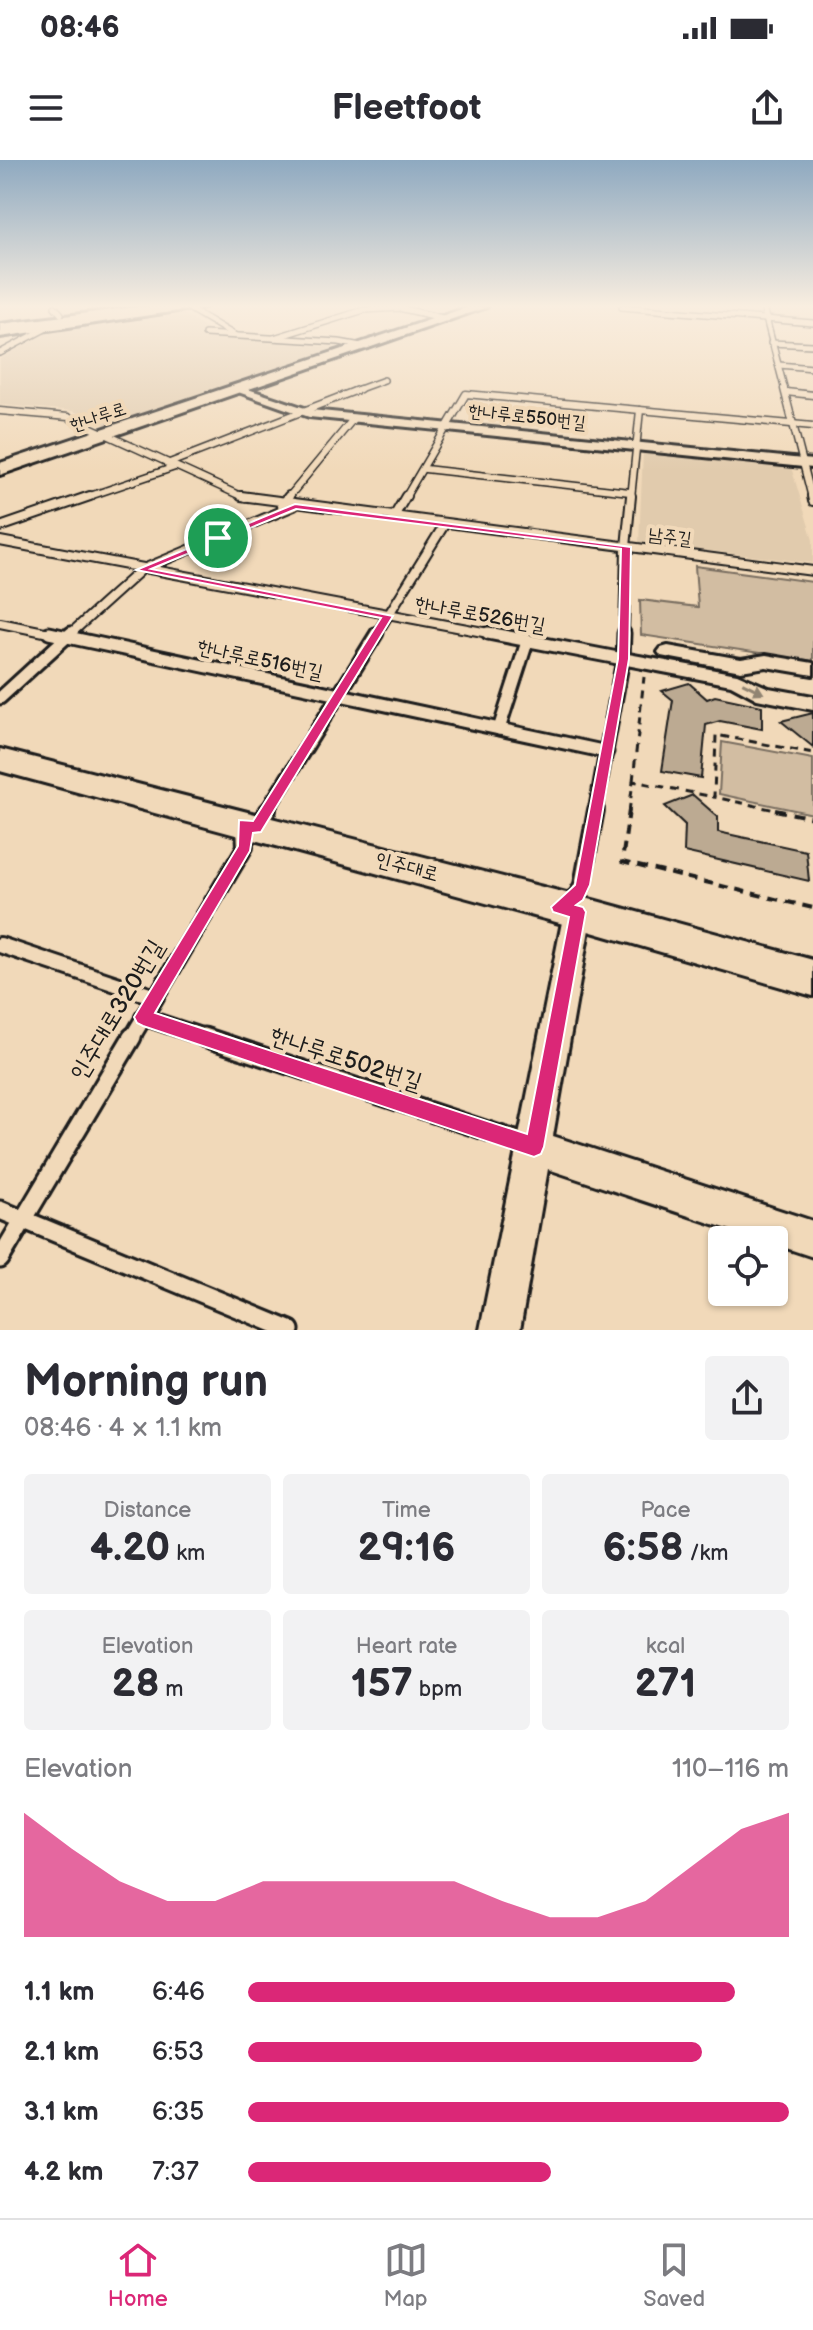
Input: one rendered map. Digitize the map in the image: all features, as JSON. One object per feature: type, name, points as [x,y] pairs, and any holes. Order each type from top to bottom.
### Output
[{"type":"main road","name":"한나루로","points":[[0,469],[325,362]]},
{"type":"main road","name":"인주대로","points":[[0,760],[813,978]]},
{"type":"street","name":"한나루로550번길","points":[[242,390],[301,412],[808,464]]},
{"type":"street","points":[[624,652],[741,665],[766,661],[813,669]]},
{"type":"street","points":[[624,652],[737,680],[764,694],[813,703]]},
{"type":"street","points":[[500,1330],[534,1147],[568,910]]},
{"type":"street","points":[[534,1147],[813,1239]]},
{"type":"lane","points":[[778,362],[808,464],[813,501]]},
{"type":"lane","points":[[779,365],[813,368]]},
{"type":"lane","points":[[0,527],[171,466],[384,380]]},
{"type":"lane","points":[[786,392],[813,395]]},
{"type":"lane","points":[[393,518],[425,469],[466,394],[813,426]]},
{"type":"lane","points":[[568,910],[582,885],[624,652],[626,547],[640,410]]},
{"type":"lane","name":"남주길","points":[[0,411],[68,417],[231,494],[282,505],[813,571]]},
{"type":"lane","points":[[282,505],[354,418]]},
{"type":"lane","points":[[425,469],[630,492]]},
{"type":"lane","points":[[0,698],[141,570],[295,506]]},
{"type":"lane","points":[[250,826],[338,695],[444,525]]},
{"type":"lane","name":"한나루로526번길","points":[[0,541],[527,642],[624,652]]},
{"type":"lane","name":"한나루로516번길","points":[[0,623],[607,752]]},
{"type":"lane","points":[[499,729],[527,642]]},
{"type":"lane","name":"인주대로320번길","points":[[0,1259],[245,847],[250,826]]},
{"type":"lane","points":[[0,945],[155,997]]},
{"type":"lane","name":"한나루로502번길","points":[[143,1017],[534,1147]]},
{"type":"lane","points":[[0,1210],[290,1330]]},
{"type":"path","points":[[645,669],[622,862],[813,908]]},
{"type":"path","points":[[714,797],[716,735],[813,753]]},
{"type":"path","points":[[633,781],[813,818]]},
{"type":"shaded area","points":[[0,362],[305,362],[108,426],[73,411],[0,405]]},
{"type":"shaded area","points":[[643,451],[791,467],[813,540],[813,563],[639,543]]},
{"type":"shaded area","points":[[695,566],[813,582],[813,661],[641,635],[640,600],[698,607]]},
{"type":"shaded area","points":[[722,742],[813,759],[813,814],[719,794]]},
{"type":"building","points":[[689,683],[707,699],[715,696],[762,706],[762,729],[720,721],[706,725],[701,778],[662,771],[673,700],[662,691]]},
{"type":"building","points":[[813,713],[813,747],[781,721]]},
{"type":"building","points":[[693,795],[718,817],[718,832],[806,851],[809,881],[684,852],[685,825],[665,806]]},
{"type":"route","points":[[295,506],[626,547],[623,659],[582,885],[577,895],[559,907],[578,912],[534,1147],[143,1017],[245,847],[247,837],[244,824],[256,828],[388,616],[141,570],[218,538],[295,506]]}]
